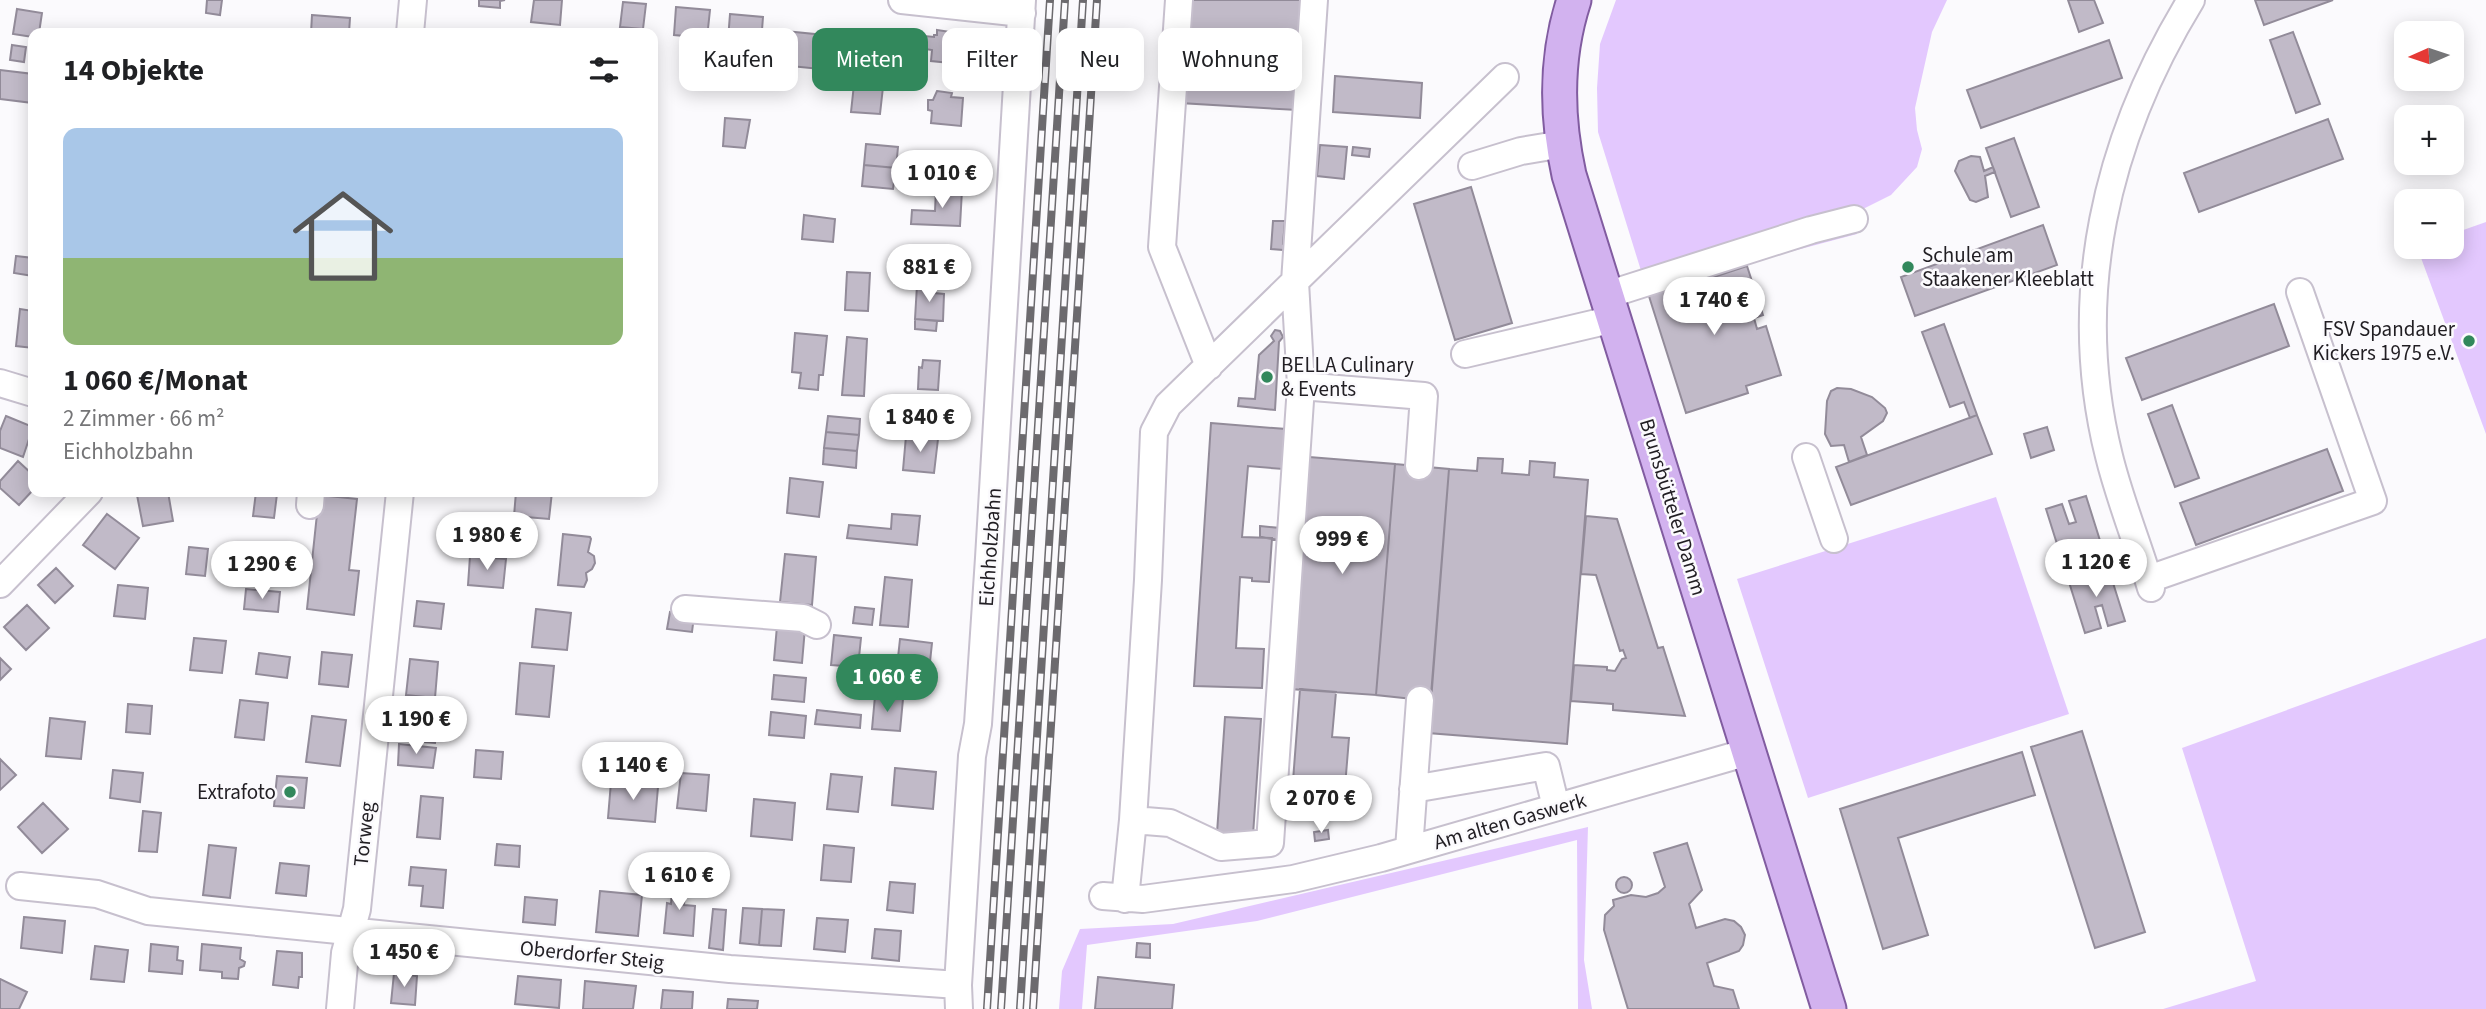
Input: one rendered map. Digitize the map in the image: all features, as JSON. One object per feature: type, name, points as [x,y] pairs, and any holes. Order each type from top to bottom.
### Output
[{"type":"main road","name":"Brunsbütteler Damm","points":[[1574,0],[1562,52],[1559,83],[1563,145],[1569,175],[1829,1009]]},
{"type":"street","points":[[410,28],[413,0]]},
{"type":"street","points":[[902,0],[1022,6]]},
{"type":"street","points":[[1180,0],[1162,247],[1209,366]]},
{"type":"street","points":[[1314,0],[1294,282],[1301,386],[1270,843],[1221,847],[1170,823],[1133,820],[1154,432],[1168,405],[1209,366],[1294,282],[1506,77]]},
{"type":"street","points":[[2191,0],[2170,34],[2148,81],[2116,163],[2099,234],[2094,295],[2094,361],[2102,422],[2112,468],[2150,583],[2374,500],[2300,292]]},
{"type":"street","name":"Eichholzbahn","points":[[958,997],[972,756],[978,724],[989,558],[1022,6]]},
{"type":"street","points":[[1472,166],[1521,150],[1563,145]]},
{"type":"street","points":[[1465,354],[1611,307],[1811,230],[1854,219]]},
{"type":"street","points":[[0,383],[28,391]]},
{"type":"street","points":[[1301,386],[1424,396],[1419,466]]},
{"type":"street","points":[[1806,457],[1834,539]]},
{"type":"street","points":[[0,583],[84,497]]},
{"type":"street","name":"Torweg","points":[[340,1009],[345,953],[356,909],[399,497]]},
{"type":"street","points":[[685,609],[803,618],[817,625]]},
{"type":"street","points":[[1409,849],[1420,700]]},
{"type":"street","name":"Am alten Gaswerk","points":[[1133,820],[1114,897],[1143,900],[1293,879],[1409,849],[1748,752]]},
{"type":"street","points":[[1413,789],[1546,766],[1556,807]]},
{"type":"street","name":"Oberdorfer Steig","points":[[20,886],[97,894],[144,910],[730,969],[958,997]]},
{"type":"shaded area","points":[[1616,0],[1947,0],[1932,32],[1915,108],[1922,149],[1917,167],[1891,195],[1853,214],[1857,234],[1647,290],[1598,132],[1600,44]]},
{"type":"shaded area","name":"FSV Spandauer Kickers 1975 e.V.","points":[[2486,222],[2486,434],[2421,259],[2464,259],[2464,230]]},
{"type":"shaded area","points":[[1996,497],[2069,714],[1808,798],[1737,579]]},
{"type":"shaded area","points":[[2486,638],[2486,1009],[2163,1009],[2256,981],[2182,748]]},
{"type":"shaded area","points":[[1588,827],[1584,960],[1592,1009],[1578,1009],[1577,840],[1257,921],[1087,945],[1082,1009],[1059,1009],[1062,971],[1080,929],[1173,924]]},
{"type":"building","points":[[207,0],[222,0],[220,15],[206,13]]},
{"type":"building","points":[[479,0],[505,0],[500,1],[500,8],[479,6]]},
{"type":"building","points":[[534,0],[562,0],[560,25],[531,22]]},
{"type":"building","points":[[1186,0],[1304,0],[1302,31],[1302,28],[1184,28]]},
{"type":"building","points":[[2068,0],[2094,0],[2103,23],[2079,32]]},
{"type":"building","points":[[2255,0],[2333,0],[2264,25]]},
{"type":"building","points":[[623,2],[646,4],[643,28],[620,27]]},
{"type":"building","points":[[676,7],[710,10],[708,28],[679,28],[679,35],[674,35]]},
{"type":"building","points":[[17,9],[42,13],[40,28],[28,28],[28,36],[13,34]]},
{"type":"building","points":[[730,14],[763,17],[762,28],[729,28]]},
{"type":"building","points":[[312,15],[350,18],[349,28],[311,28]]},
{"type":"building","points":[[937,30],[942,31],[942,62],[931,61],[932,50],[928,49],[928,36],[937,35]]},
{"type":"building","points":[[798,32],[812,34],[812,68],[798,67]]},
{"type":"building","points":[[2293,32],[2320,104],[2296,113],[2270,40]]},
{"type":"building","points":[[2109,40],[2122,78],[1981,128],[1967,90]]},
{"type":"building","points":[[12,45],[26,47],[24,62],[10,60]]},
{"type":"building","points":[[0,70],[28,73],[28,102],[0,99]]},
{"type":"building","points":[[1335,76],[1422,83],[1420,118],[1333,112]]},
{"type":"building","points":[[853,91],[883,91],[880,114],[851,112]]},
{"type":"building","points":[[937,91],[952,93],[951,97],[963,98],[961,126],[931,123],[932,111],[928,110],[928,100],[933,100]]},
{"type":"building","points":[[1181,91],[1298,91],[1297,110],[1180,103]]},
{"type":"building","points":[[725,118],[750,120],[745,148],[723,146]]},
{"type":"building","points":[[2328,119],[2343,159],[2199,212],[2184,173]]},
{"type":"building","points":[[2014,138],[2039,207],[2011,217],[1986,148]]},
{"type":"building","points":[[866,144],[898,147],[896,168],[864,165]]},
{"type":"building","points":[[1320,145],[1347,147],[1344,179],[1317,176]]},
{"type":"building","points":[[1353,147],[1370,149],[1369,157],[1352,155]]},
{"type":"building","points":[[1971,156],[1980,157],[1984,171],[1993,167],[1995,172],[1985,176],[1988,197],[1976,202],[1970,200],[1955,171],[1959,161]]},
{"type":"building","points":[[864,165],[896,168],[893,189],[862,186]]},
{"type":"building","points":[[1471,187],[1512,323],[1455,340],[1414,204]]},
{"type":"building","points":[[936,189],[962,190],[960,226],[911,224],[912,210],[935,211]]},
{"type":"building","points":[[804,215],[835,219],[833,242],[802,239]]},
{"type":"building","points":[[1273,221],[1285,221],[1283,244],[1290,245],[1285,253],[1283,250],[1271,249]]},
{"type":"building","points":[[2043,225],[2057,265],[1915,316],[1901,277]]},
{"type":"building","points":[[16,256],[28,257],[28,275],[14,273]]},
{"type":"building","points":[[1747,266],[1763,315],[1754,318],[1757,329],[1766,326],[1781,375],[1746,386],[1748,393],[1686,413],[1647,290],[1709,271],[1711,278]]},
{"type":"building","points":[[847,272],[870,273],[868,311],[845,310]]},
{"type":"building","points":[[917,285],[935,286],[934,293],[944,294],[943,321],[915,319]]},
{"type":"building","points":[[2274,304],[2289,346],[2142,400],[2126,358]]},
{"type":"building","points":[[20,309],[28,310],[28,347],[16,346]]},
{"type":"building","points":[[915,319],[937,321],[936,331],[915,329]]},
{"type":"building","points":[[1944,324],[1977,415],[1970,418],[1964,402],[1950,407],[1922,332]]},
{"type":"building","name":"BELLA Culinary & Events","points":[[1275,330],[1280,331],[1283,337],[1279,342],[1275,410],[1238,406],[1239,398],[1255,399],[1259,355],[1274,341],[1271,336]]},
{"type":"building","points":[[795,333],[827,336],[823,375],[819,375],[818,390],[799,388],[801,373],[792,372]]},
{"type":"building","points":[[847,337],[867,339],[864,396],[842,395]]},
{"type":"building","points":[[923,360],[940,361],[938,390],[918,389],[919,367],[922,368]]},
{"type":"building","points":[[1837,388],[1851,389],[1872,397],[1887,413],[1883,421],[1861,437],[1867,455],[1849,462],[1844,445],[1831,446],[1825,434],[1827,401],[1831,391]]},
{"type":"building","points":[[2172,405],[2199,478],[2175,487],[2148,414]]},
{"type":"building","points":[[1977,415],[1992,454],[1851,505],[1836,467]]},
{"type":"building","points":[[6,416],[28,425],[28,442],[23,457],[0,448],[0,431]]},
{"type":"building","points":[[828,416],[860,419],[859,435],[826,432]]},
{"type":"building","points":[[1211,423],[1286,429],[1283,469],[1248,466],[1242,537],[1272,538],[1269,582],[1240,577],[1236,648],[1264,649],[1262,688],[1194,686]]},
{"type":"building","points":[[2047,427],[2054,450],[2031,458],[2024,434]]},
{"type":"building","points":[[826,432],[859,435],[857,451],[824,448]]},
{"type":"building","points":[[906,436],[938,439],[934,473],[903,470]]},
{"type":"building","points":[[824,448],[857,451],[856,468],[823,464]]},
{"type":"building","points":[[2327,449],[2343,491],[2196,545],[2180,503]]},
{"type":"building","points":[[1309,457],[1395,464],[1376,695],[1290,689]]},
{"type":"building","points":[[1478,458],[1503,459],[1502,473],[1529,475],[1530,461],[1555,463],[1554,477],[1588,480],[1567,744],[1428,733],[1449,469],[1477,471]]},
{"type":"building","points":[[18,461],[28,470],[28,495],[19,505],[0,488],[0,481]]},
{"type":"building","points":[[1395,464],[1449,469],[1431,701],[1376,695]]},
{"type":"building","points":[[790,478],[823,482],[819,517],[787,513]]},
{"type":"building","points":[[2086,496],[2103,550],[2063,563],[2046,509],[2062,504],[2069,524],[2076,522],[2069,501]]},
{"type":"building","points":[[137,497],[169,497],[173,521],[143,526]]},
{"type":"building","points":[[255,497],[277,497],[274,518],[253,516]]},
{"type":"building","points":[[319,497],[357,499],[349,570],[359,571],[354,615],[307,609]]},
{"type":"building","points":[[516,497],[551,497],[549,519],[514,516]]},
{"type":"building","points":[[107,514],[139,538],[115,569],[83,545]]},
{"type":"building","points":[[892,514],[920,516],[917,545],[847,538],[849,525],[891,529]]},
{"type":"building","points":[[1586,516],[1617,519],[1658,648],[1663,647],[1685,716],[1613,710],[1613,704],[1571,701],[1574,665],[1607,667],[1607,670],[1615,671],[1622,659],[1626,658],[1623,650],[1620,651],[1596,575],[1581,574]]},
{"type":"building","points":[[1260,526],[1280,528],[1279,540],[1260,537]]},
{"type":"building","points":[[563,534],[591,539],[588,552],[594,556],[595,563],[586,573],[584,587],[558,585]]},
{"type":"building","points":[[189,547],[208,549],[205,576],[186,574]]},
{"type":"building","points":[[785,554],[816,557],[812,605],[780,602]]},
{"type":"building","points":[[470,556],[506,559],[503,588],[468,585]]},
{"type":"building","points":[[2108,567],[2125,621],[2108,626],[2102,605],[2095,607],[2101,628],[2085,633],[2068,579]]},
{"type":"building","points":[[56,568],[73,586],[55,603],[38,585]]},
{"type":"building","points":[[885,577],[912,580],[908,627],[880,625]]},
{"type":"building","points":[[118,585],[148,588],[145,619],[114,616]]},
{"type":"building","points":[[246,589],[280,592],[278,612],[244,609]]},
{"type":"building","points":[[417,601],[444,604],[441,629],[414,626]]},
{"type":"building","points":[[27,605],[49,628],[26,650],[4,627]]},
{"type":"building","points":[[855,607],[874,609],[872,625],[853,623]]},
{"type":"building","points":[[536,609],[571,613],[567,650],[532,647]]},
{"type":"building","points":[[670,612],[694,616],[692,632],[667,629]]},
{"type":"building","points":[[777,626],[805,628],[802,663],[774,660]]},
{"type":"building","points":[[834,635],[861,638],[858,667],[831,665]]},
{"type":"building","points":[[194,638],[226,641],[222,673],[190,670]]},
{"type":"building","points":[[900,639],[932,643],[929,671],[897,667]]},
{"type":"building","points":[[322,652],[352,655],[348,687],[319,684]]},
{"type":"building","points":[[259,653],[290,657],[287,678],[256,674]]},
{"type":"building","points":[[0,658],[11,669],[0,680]]},
{"type":"building","points":[[410,659],[438,662],[435,698],[406,695]]},
{"type":"building","points":[[520,663],[554,666],[549,717],[516,714]]},
{"type":"building","points":[[774,675],[806,678],[804,702],[772,699]]},
{"type":"building","points":[[1300,689],[1336,692],[1332,737],[1349,738],[1343,811],[1291,807]]},
{"type":"building","points":[[875,696],[903,699],[900,731],[872,729]]},
{"type":"building","points":[[240,700],[268,703],[264,740],[235,737]]},
{"type":"building","points":[[128,704],[152,706],[150,734],[126,732]]},
{"type":"building","points":[[817,710],[861,715],[860,728],[815,724]]},
{"type":"building","points":[[771,712],[806,716],[804,738],[769,735]]},
{"type":"building","points":[[312,716],[346,720],[340,766],[306,762]]},
{"type":"building","points":[[1225,717],[1261,719],[1253,835],[1217,833]]},
{"type":"building","points":[[50,718],[85,722],[81,759],[46,756]]},
{"type":"building","points":[[401,722],[437,725],[435,743],[400,740]]},
{"type":"building","points":[[2082,731],[2145,932],[2095,948],[2031,747]]},
{"type":"building","points":[[399,744],[436,748],[433,768],[398,765]]},
{"type":"building","points":[[476,750],[503,752],[501,779],[474,777]]},
{"type":"building","points":[[2022,752],[2035,795],[1898,838],[1928,935],[1883,949],[1840,809]]},
{"type":"building","points":[[0,759],[16,775],[0,790]]},
{"type":"building","points":[[895,768],[936,772],[933,809],[892,805]]},
{"type":"building","points":[[113,770],[143,773],[140,802],[110,798]]},
{"type":"building","points":[[681,773],[709,775],[706,811],[677,808]]},
{"type":"building","points":[[831,774],[862,777],[858,812],[827,809]]},
{"type":"building","name":"Extrafoto","points":[[277,776],[307,778],[304,808],[274,806]]},
{"type":"building","points":[[611,782],[658,787],[655,822],[608,818]]},
{"type":"building","points":[[421,796],[443,798],[440,839],[417,837]]},
{"type":"building","points":[[754,799],[795,803],[792,840],[751,836]]},
{"type":"building","points":[[43,803],[68,829],[42,853],[18,827]]},
{"type":"building","points":[[143,811],[161,813],[157,852],[139,851]]},
{"type":"building","points":[[1328,830],[1329,839],[1315,841],[1314,832]]},
{"type":"building","points":[[1687,843],[1702,890],[1689,904],[1696,928],[1725,919],[1734,921],[1745,935],[1739,951],[1707,963],[1714,986],[1733,990],[1739,1009],[1628,1009],[1604,930],[1605,915],[1614,906],[1613,900],[1631,895],[1646,897],[1665,887],[1654,853]]},
{"type":"building","points":[[497,844],[520,846],[519,867],[495,865]]},
{"type":"building","points":[[209,845],[236,848],[230,898],[203,895]]},
{"type":"building","points":[[824,845],[854,848],[851,882],[821,880]]},
{"type":"building","points":[[280,863],[309,866],[306,896],[276,893]]},
{"type":"building","points":[[411,867],[446,870],[443,908],[421,906],[423,886],[409,885]]},
{"type":"building","points":[[1624,877],[1632,885],[1624,893],[1616,885]]},
{"type":"building","points":[[673,879],[686,881],[684,905],[695,906],[693,936],[664,933],[667,903],[671,904]]},
{"type":"building","points":[[890,882],[915,884],[913,913],[887,910]]},
{"type":"building","points":[[600,891],[642,895],[638,936],[596,932]]},
{"type":"building","points":[[525,897],[557,900],[555,925],[523,922]]},
{"type":"building","points":[[743,908],[762,909],[759,945],[740,943]]},
{"type":"building","points":[[713,909],[726,910],[723,950],[709,948]]},
{"type":"building","points":[[762,909],[784,910],[781,946],[759,945]]},
{"type":"building","points":[[24,917],[65,921],[62,953],[21,948]]},
{"type":"building","points":[[817,918],[848,920],[845,952],[814,949]]},
{"type":"building","points":[[875,929],[901,931],[899,961],[872,958]]},
{"type":"building","points":[[1137,943],[1150,944],[1150,958],[1136,957]]},
{"type":"building","points":[[151,944],[178,947],[177,960],[183,961],[182,974],[149,971]]},
{"type":"building","points":[[202,944],[241,948],[240,959],[245,962],[244,966],[239,968],[238,979],[222,978],[222,972],[200,970]]},
{"type":"building","points":[[95,946],[128,950],[124,982],[91,979]]},
{"type":"building","points":[[277,951],[302,953],[302,977],[299,977],[298,988],[273,985]]},
{"type":"building","points":[[394,973],[417,976],[415,1005],[391,1003]]},
{"type":"building","points":[[518,976],[561,980],[559,1008],[515,1004]]},
{"type":"building","points":[[1098,977],[1174,985],[1172,1009],[1095,1009]]},
{"type":"building","points":[[0,979],[27,992],[19,1009],[0,1009]]},
{"type":"building","points":[[585,981],[636,986],[633,1009],[583,1009]]},
{"type":"building","points":[[663,990],[693,992],[692,1009],[661,1009]]},
{"type":"building","points":[[728,999],[758,1001],[757,1009],[727,1009]]},
{"type":"railway","points":[[987,1009],[1050,0]]},
{"type":"railway","points":[[1001,1009],[1065,0]]},
{"type":"railway","points":[[1020,1009],[1083,0]]},
{"type":"railway","points":[[1033,1009],[1097,0]]},
{"type":"place","name":"Schule am Staakener Kleeblatt","points":[[1908,267]]},
{"type":"place","name":"FSV Spandauer Kickers 1975 e.V.","points":[[2469,341]]},
{"type":"place","name":"BELLA Culinary & Events","points":[[1267,377]]},
{"type":"place","name":"Extrafoto","points":[[290,792]]}]
